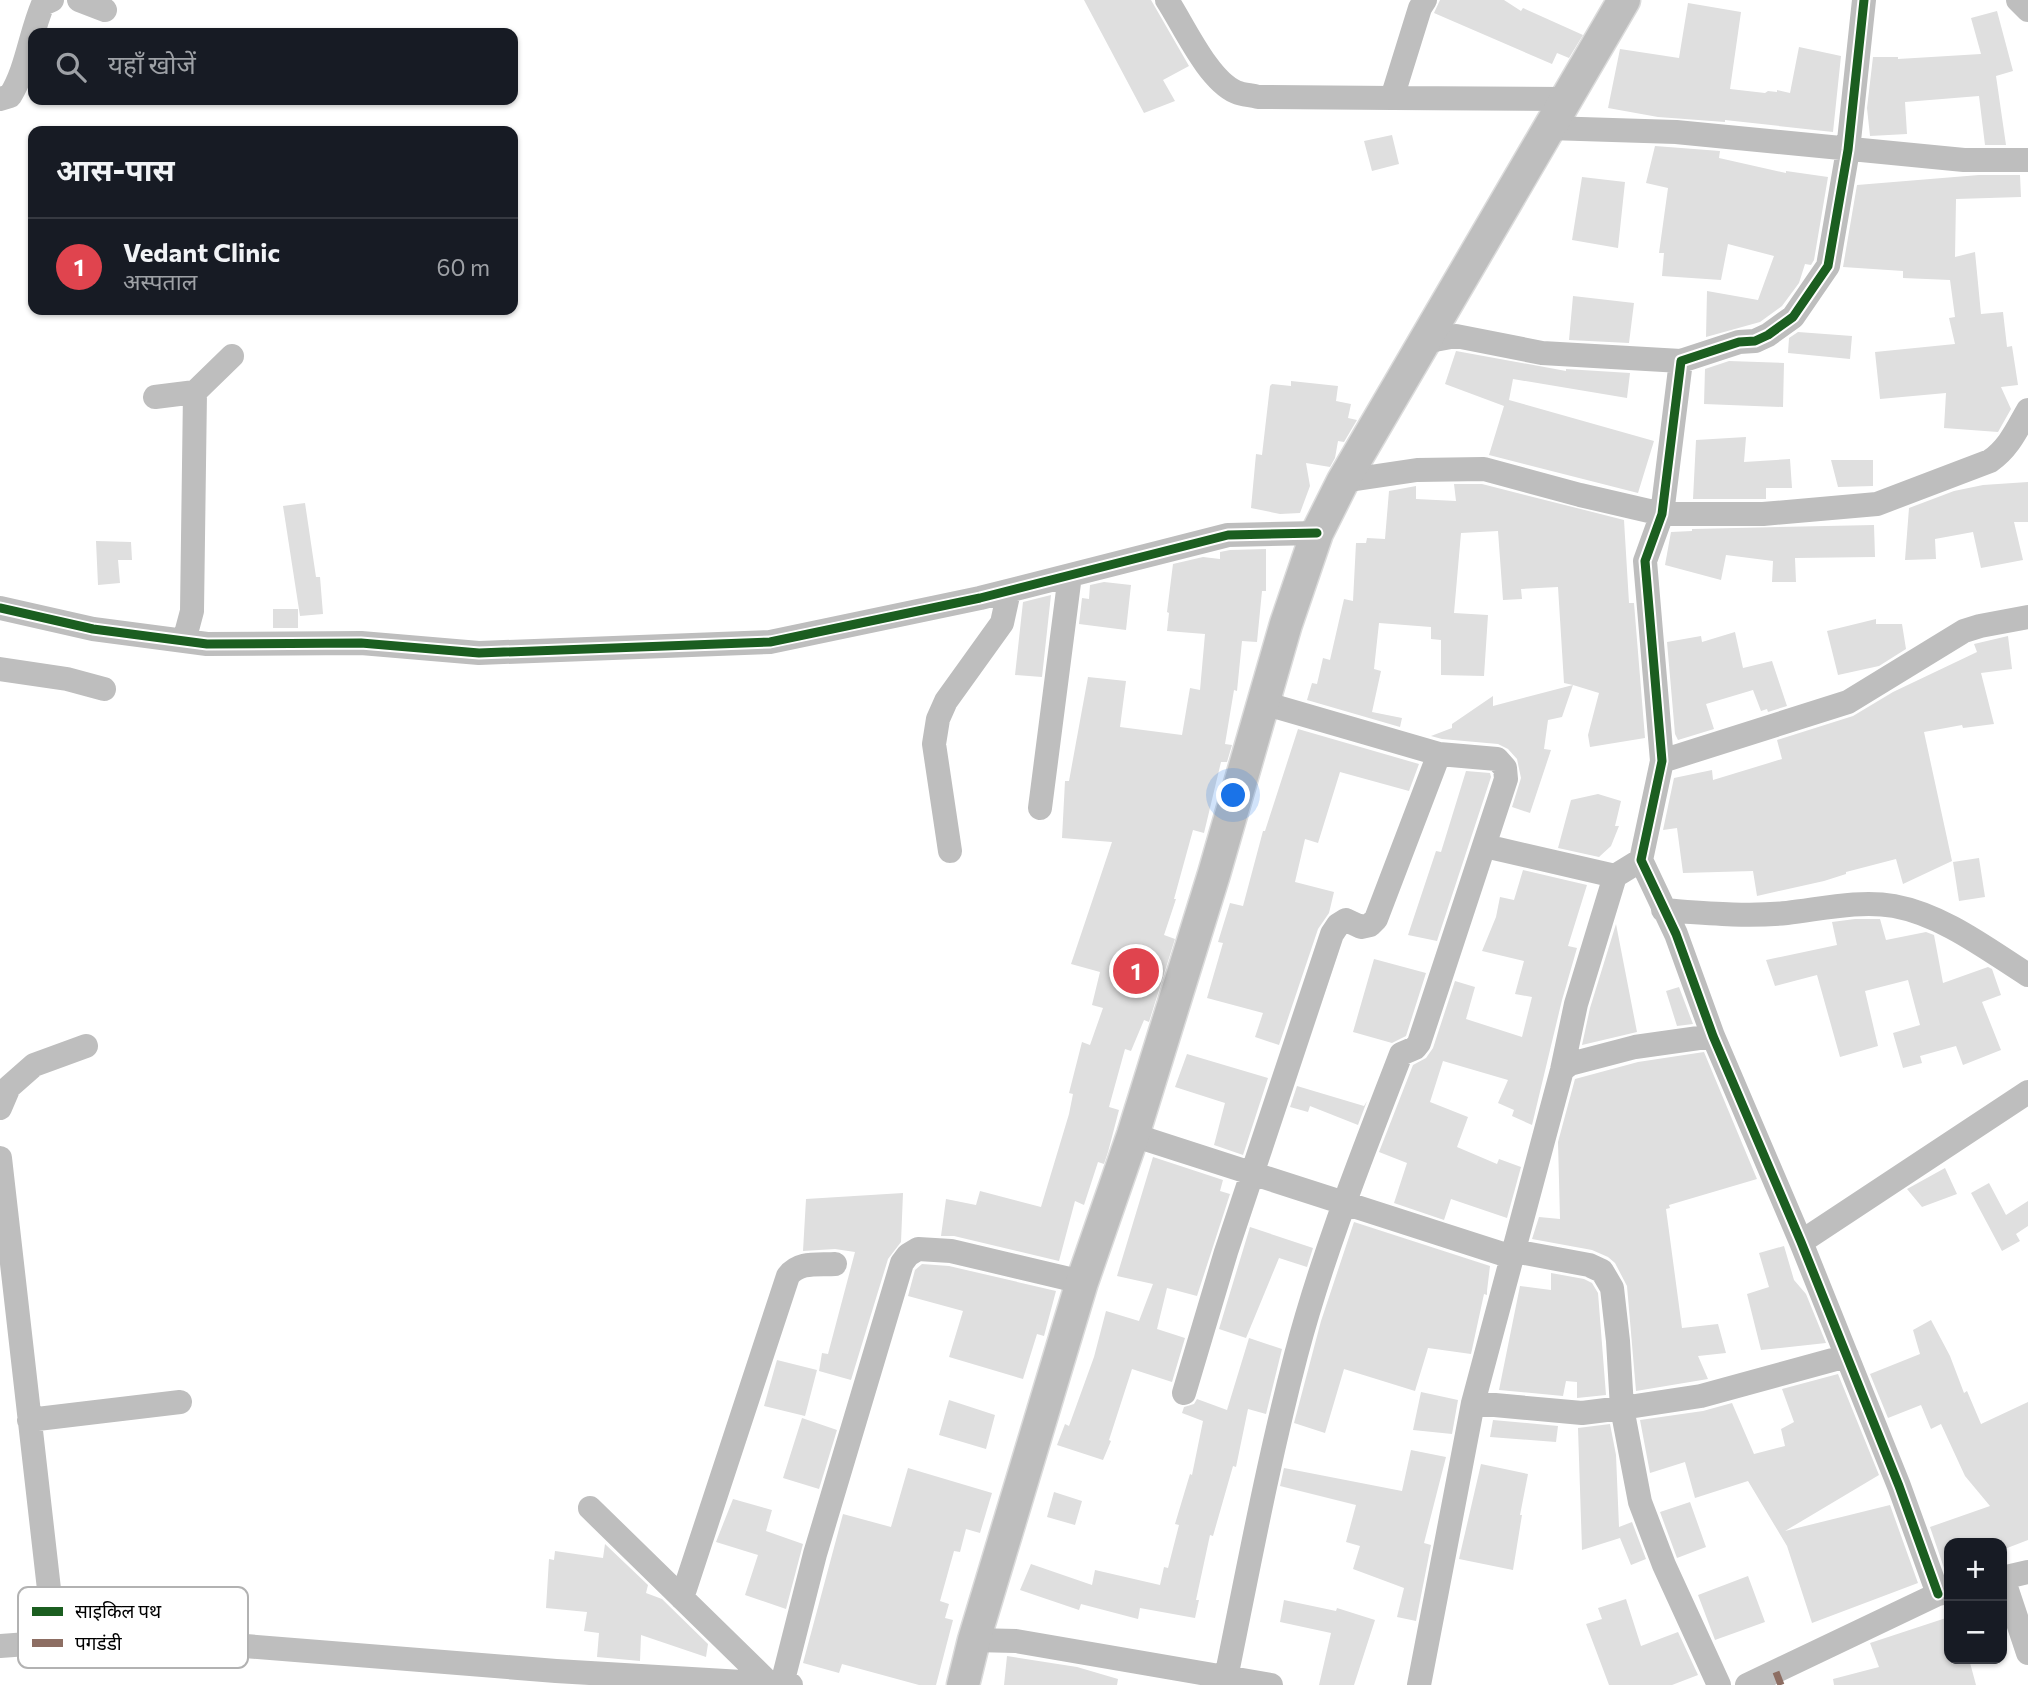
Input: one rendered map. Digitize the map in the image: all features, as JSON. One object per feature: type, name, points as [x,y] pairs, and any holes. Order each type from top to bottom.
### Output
[{"type":"main road","points":[[963,1685],[974,1640],[1082,1282],[1133,1135],[1214,874],[1286,624],[1317,533],[1343,481],[1624,0]]},
{"type":"street","points":[[35,28],[43,4],[52,0]]},
{"type":"street","points":[[79,0],[105,10]]},
{"type":"street","points":[[1167,0],[1211,71],[1222,83],[1237,92],[1258,97],[1566,99]]},
{"type":"street","points":[[1424,342],[1456,336],[1542,353],[1681,361],[1739,342],[1755,341],[1793,317],[1828,266],[1848,150],[1864,0]]},
{"type":"street","points":[[2018,0],[2028,10]]},
{"type":"street","points":[[1392,98],[1417,3]]},
{"type":"street","points":[[0,99],[10,96],[18,84],[28,50]]},
{"type":"street","points":[[1549,128],[1676,132],[1965,160],[2028,160]]},
{"type":"street","points":[[155,397],[195,392],[232,356]]},
{"type":"street","points":[[1681,361],[1662,514],[1645,561],[1662,761],[1641,860],[1676,934],[1713,1036],[1801,1242],[1944,1593],[1747,1685]]},
{"type":"street","points":[[184,641],[192,611],[195,392]]},
{"type":"street","points":[[1343,481],[1417,470],[1483,469],[1662,514],[1763,514],[1877,504],[1990,461],[2011,441],[2028,410]]},
{"type":"street","points":[[0,608],[93,629],[207,644],[361,643],[479,653],[771,642],[1009,591],[1228,535],[1317,533]]},
{"type":"street","points":[[1040,808],[1070,575]]},
{"type":"street","points":[[950,851],[934,744],[938,719],[946,701],[1002,623],[1009,591]]},
{"type":"street","points":[[1662,761],[1832,709],[1867,692],[1964,631],[2028,617]]},
{"type":"street","points":[[0,669],[67,679],[104,689]]},
{"type":"street","points":[[1226,1678],[1273,1451],[1294,1365],[1345,1202],[1401,1054],[1415,1048],[1419,1043],[1506,779],[1505,768],[1497,759],[1439,754],[1263,703]]},
{"type":"street","points":[[1184,1393],[1226,1252],[1332,934],[1346,920],[1361,928],[1376,919],[1439,754]]},
{"type":"street","points":[[1485,846],[1615,876]]},
{"type":"street","points":[[1419,1685],[1473,1403],[1562,1070],[1576,1004],[1615,876],[1641,860]]},
{"type":"street","points":[[1663,910],[1746,915],[1786,913],[1851,904],[1894,906],[1929,916],[2028,975]]},
{"type":"street","points":[[1562,1070],[1570,1064],[1634,1047],[1713,1036]]},
{"type":"street","points":[[0,1108],[9,1087],[34,1065],[86,1046]]},
{"type":"street","points":[[1801,1242],[2028,1093]]},
{"type":"street","points":[[1133,1135],[1513,1254],[1589,1265],[1602,1271],[1612,1288],[1622,1408],[1640,1502],[1650,1531],[1719,1685]]},
{"type":"street","points":[[0,1158],[8,1309],[29,1420],[49,1587]]},
{"type":"street","points":[[780,1684],[815,1554],[902,1262],[918,1250],[951,1251],[1082,1282]]},
{"type":"street","points":[[682,1598],[788,1276],[793,1269],[801,1265],[835,1264]]},
{"type":"street","points":[[1473,1403],[1582,1413],[1622,1408],[1701,1396],[1847,1356]]},
{"type":"street","points":[[29,1420],[180,1402]]},
{"type":"street","points":[[590,1508],[682,1598],[780,1684]]},
{"type":"street","points":[[2007,1577],[2028,1572]]},
{"type":"street","points":[[2007,1590],[2028,1653]]},
{"type":"street","points":[[974,1640],[1016,1641],[1271,1685]]},
{"type":"street","points":[[0,1646],[18,1645]]},
{"type":"street","points":[[248,1646],[556,1671],[780,1684]]},
{"type":"building","points":[[1084,0],[1151,0],[1189,66],[1163,80],[1175,101],[1144,113]]},
{"type":"building","points":[[1440,0],[1504,0],[1521,11],[1523,8],[1583,35],[1569,58],[1557,53],[1552,64],[1434,13]]},
{"type":"building","points":[[1688,3],[1741,12],[1730,89],[1765,93],[1777,90],[1790,93],[1799,47],[1841,56],[1833,132],[1725,120],[1658,117],[1608,108],[1620,49],[1679,58]]},
{"type":"building","points":[[1997,11],[2013,71],[1996,76],[2006,145],[1985,145],[1979,96],[1905,102],[1907,134],[1870,136],[1867,108],[1873,57],[1898,59],[1981,54],[1971,18]]},
{"type":"building","points":[[1392,135],[1399,164],[1372,171],[1364,141]]},
{"type":"building","points":[[1655,146],[1720,151],[1719,158],[1786,173],[1828,177],[1814,260],[1811,265],[1805,264],[1799,283],[1782,306],[1760,322],[1706,337],[1707,291],[1758,300],[1774,256],[1728,244],[1721,280],[1662,276],[1664,253],[1659,253],[1668,188],[1646,183]]},
{"type":"building","points":[[1979,175],[2020,175],[2021,197],[1956,199],[1955,257],[1975,252],[1981,314],[2003,312],[2007,347],[2012,346],[2018,385],[2001,387],[2011,409],[1998,432],[1944,428],[1946,393],[1880,399],[1875,352],[1955,344],[1949,318],[1955,317],[1950,280],[1903,278],[1903,271],[1843,267],[1857,185]]},
{"type":"building","points":[[1582,177],[1625,182],[1618,248],[1572,240]]},
{"type":"building","points":[[1573,296],[1634,303],[1629,343],[1569,340]]},
{"type":"building","points":[[1798,332],[1852,336],[1850,359],[1788,353],[1789,338]]},
{"type":"building","points":[[1456,351],[1566,371],[1630,373],[1627,398],[1513,379],[1509,400],[1654,441],[1638,493],[1489,455],[1504,406],[1445,384]]},
{"type":"building","points":[[1729,361],[1784,363],[1783,407],[1704,404],[1705,369]]},
{"type":"building","points":[[1291,381],[1338,386],[1336,401],[1351,404],[1348,418],[1357,420],[1344,442],[1338,441],[1335,458],[1330,467],[1306,463],[1310,486],[1300,513],[1280,514],[1251,508],[1256,454],[1262,455],[1270,386],[1291,386]]},
{"type":"building","points":[[1746,437],[1744,462],[1790,459],[1792,488],[1766,488],[1766,499],[1693,499],[1696,440]]},
{"type":"building","points":[[1831,460],[1873,460],[1873,486],[1838,487]]},
{"type":"building","points":[[2028,482],[2028,522],[2014,522],[2023,560],[1981,568],[1973,532],[1935,539],[1936,559],[1905,560],[1909,508],[1954,491],[1983,485]]},
{"type":"building","points":[[1454,484],[1482,484],[1624,520],[1629,603],[1634,603],[1645,738],[1590,747],[1588,735],[1599,693],[1564,683],[1558,587],[1521,589],[1522,599],[1503,600],[1498,531],[1461,533],[1454,613],[1488,615],[1484,676],[1441,675],[1441,640],[1431,639],[1431,627],[1379,623],[1374,669],[1381,671],[1372,712],[1402,718],[1400,727],[1307,700],[1312,683],[1317,684],[1323,658],[1330,660],[1344,599],[1353,601],[1356,543],[1366,543],[1367,538],[1385,539],[1389,491],[1416,486],[1416,499],[1456,501]]},
{"type":"building","points":[[305,503],[316,577],[320,577],[323,614],[300,616],[283,506]]},
{"type":"building","points":[[1874,525],[1875,557],[1795,558],[1796,582],[1772,582],[1773,561],[1726,555],[1721,580],[1665,565],[1671,532],[1692,529]]},
{"type":"building","points":[[96,541],[131,542],[132,560],[118,560],[120,583],[98,585]]},
{"type":"building","points":[[1266,549],[1266,591],[1262,591],[1257,642],[1242,641],[1237,691],[1234,690],[1225,744],[1232,745],[1227,762],[1221,762],[1204,833],[1193,830],[1164,935],[1175,939],[1149,1022],[1144,1020],[1131,1051],[1125,1049],[1109,1107],[1119,1110],[1104,1164],[1098,1162],[1084,1205],[1075,1201],[1059,1261],[954,1236],[941,1236],[946,1199],[976,1205],[980,1191],[1041,1207],[1069,1114],[1073,1094],[1069,1093],[1082,1042],[1090,1045],[1103,1008],[1092,1005],[1100,972],[1071,964],[1112,842],[1062,838],[1065,781],[1069,781],[1088,677],[1126,681],[1120,727],[1182,735],[1190,688],[1200,690],[1205,634],[1167,631],[1173,564],[1203,557],[1220,559],[1220,552],[1230,550]]},
{"type":"building","points":[[1104,582],[1131,585],[1126,630],[1079,624],[1082,598],[1089,599],[1090,585]]},
{"type":"building","points":[[1051,595],[1042,677],[1015,675],[1023,602]]},
{"type":"building","points":[[273,609],[298,609],[298,628],[273,628]]},
{"type":"building","points":[[1876,619],[1876,624],[1902,624],[1906,649],[1879,666],[1838,675],[1827,631]]},
{"type":"building","points":[[1735,632],[1743,668],[1772,661],[1787,706],[1768,712],[1767,709],[1761,711],[1753,690],[1706,704],[1714,729],[1678,740],[1675,734],[1667,642],[1701,636],[1702,642]]},
{"type":"building","points":[[2008,636],[2012,669],[1981,673],[1994,724],[1963,728],[1962,725],[1924,732],[1952,861],[1903,884],[1896,859],[1846,872],[1824,881],[1757,896],[1753,871],[1683,873],[1677,828],[1663,830],[1674,778],[1712,770],[1713,780],[1782,759],[1777,740],[1853,716],[1893,692],[1977,652],[1974,644]]},
{"type":"building","points":[[1573,685],[1562,717],[1548,720],[1544,749],[1551,750],[1530,813],[1512,807],[1521,778],[1517,759],[1508,749],[1498,744],[1431,736],[1452,728],[1452,724],[1493,696],[1493,706]]},
{"type":"building","points":[[1298,729],[1419,764],[1409,791],[1340,772],[1318,843],[1305,839],[1295,882],[1334,892],[1329,913],[1318,929],[1279,1045],[1255,1037],[1263,1013],[1207,998],[1223,943],[1218,942],[1230,903],[1243,906],[1263,831]]},
{"type":"building","points":[[1466,771],[1490,773],[1491,777],[1437,941],[1408,935],[1436,851],[1441,852]]},
{"type":"building","points":[[1598,794],[1621,801],[1615,826],[1619,826],[1611,846],[1599,857],[1558,848],[1571,800]]},
{"type":"building","points":[[1979,858],[1985,897],[1959,901],[1953,862]]},
{"type":"building","points":[[1523,870],[1587,885],[1568,946],[1577,948],[1532,1125],[1512,1116],[1514,1110],[1498,1103],[1508,1080],[1443,1061],[1430,1102],[1468,1117],[1457,1147],[1497,1164],[1499,1159],[1521,1167],[1507,1218],[1451,1199],[1444,1220],[1394,1203],[1407,1163],[1379,1152],[1413,1065],[1426,1058],[1433,1048],[1455,981],[1475,987],[1466,1019],[1522,1037],[1532,997],[1515,994],[1524,961],[1482,951],[1496,917],[1500,897],[1514,900]]},
{"type":"building","points":[[1880,919],[1886,940],[1926,932],[1934,935],[1943,983],[1988,967],[1992,969],[2001,995],[1982,1002],[2001,1050],[1963,1065],[1956,1046],[1920,1056],[1922,1063],[1903,1068],[1893,1033],[1920,1025],[1908,980],[1865,991],[1878,1046],[1840,1057],[1817,975],[1775,986],[1766,960],[1837,945],[1832,922]]},
{"type":"building","points":[[1616,924],[1637,1032],[1582,1045],[1590,1008]]},
{"type":"building","points":[[1374,959],[1426,973],[1406,1036],[1392,1043],[1353,1032]]},
{"type":"building","points":[[1679,987],[1693,1024],[1677,1026],[1666,991]]},
{"type":"building","points":[[1704,1052],[1757,1179],[1669,1205],[1670,1208],[1666,1209],[1682,1328],[1718,1324],[1726,1353],[1698,1356],[1708,1379],[1636,1391],[1627,1286],[1615,1263],[1592,1250],[1532,1239],[1539,1217],[1560,1219],[1558,1142],[1575,1079],[1638,1062]]},
{"type":"building","points":[[1187,1054],[1268,1078],[1243,1155],[1214,1145],[1225,1103],[1175,1087]]},
{"type":"building","points":[[1297,1086],[1364,1106],[1367,1101],[1358,1125],[1310,1106],[1308,1112],[1290,1107]]},
{"type":"building","points":[[1153,1157],[1223,1180],[1220,1191],[1230,1194],[1197,1296],[1167,1288],[1157,1329],[1185,1338],[1172,1382],[1132,1369],[1103,1460],[1057,1445],[1065,1424],[1069,1426],[1094,1357],[1106,1311],[1139,1321],[1153,1284],[1117,1276]]},
{"type":"building","points":[[1945,1168],[1957,1194],[1922,1207],[1907,1189]]},
{"type":"building","points":[[1989,1183],[2006,1215],[2028,1201],[2028,1226],[2016,1234],[2020,1241],[2002,1251],[1971,1193]]},
{"type":"building","points":[[903,1193],[901,1242],[888,1259],[851,1380],[819,1371],[822,1353],[828,1354],[855,1252],[835,1249],[803,1251],[806,1199]]},
{"type":"building","points":[[1354,1222],[1490,1266],[1487,1295],[1484,1294],[1471,1354],[1428,1348],[1415,1391],[1344,1369],[1325,1433],[1294,1423],[1321,1321]]},
{"type":"building","points":[[1250,1227],[1313,1248],[1307,1267],[1279,1258],[1246,1338],[1219,1329]]},
{"type":"building","points":[[1784,1246],[1794,1280],[1806,1294],[1826,1343],[1761,1350],[1747,1294],[1769,1287],[1759,1253]]},
{"type":"building","points":[[922,1264],[949,1266],[1056,1291],[1044,1336],[1037,1334],[1023,1379],[949,1357],[963,1311],[908,1296],[915,1270]]},
{"type":"building","points":[[1551,1273],[1584,1279],[1592,1283],[1598,1293],[1606,1395],[1577,1398],[1577,1382],[1566,1381],[1563,1396],[1499,1390],[1520,1286],[1551,1290]]},
{"type":"building","points":[[1931,1320],[1981,1424],[2028,1402],[2028,1540],[2007,1548],[2007,1538],[1944,1538],[1944,1568],[1930,1527],[1990,1506],[1965,1476],[1941,1424],[1931,1429],[1921,1405],[1888,1418],[1870,1374],[1920,1354],[1913,1330]]},
{"type":"building","points":[[1249,1338],[1282,1349],[1266,1414],[1248,1409],[1236,1467],[1233,1466],[1213,1536],[1210,1535],[1196,1600],[1199,1600],[1195,1618],[1140,1608],[1138,1619],[1081,1604],[1079,1610],[1020,1590],[1031,1564],[1092,1585],[1095,1570],[1160,1585],[1164,1567],[1168,1568],[1179,1525],[1175,1524],[1190,1474],[1192,1475],[1203,1421],[1182,1413],[1184,1407],[1194,1404],[1197,1399],[1227,1410]]},
{"type":"building","points":[[777,1360],[817,1370],[805,1416],[764,1406]]},
{"type":"building","points":[[1838,1374],[1879,1475],[1785,1531],[1890,1505],[1918,1583],[1812,1623],[1787,1546],[1748,1481],[1695,1498],[1685,1462],[1650,1473],[1640,1420],[1703,1411],[1732,1403],[1754,1454],[1785,1446],[1781,1429],[1794,1422],[1782,1389]]},
{"type":"building","points":[[1421,1392],[1458,1400],[1452,1434],[1413,1430]]},
{"type":"building","points":[[949,1400],[995,1415],[986,1449],[939,1435]]},
{"type":"building","points":[[802,1418],[837,1430],[819,1489],[783,1478]]},
{"type":"building","points":[[1493,1420],[1558,1426],[1556,1442],[1490,1437]]},
{"type":"building","points":[[1610,1424],[1616,1455],[1619,1527],[1632,1522],[1646,1559],[1631,1565],[1620,1538],[1582,1550],[1578,1428]]},
{"type":"building","points":[[1411,1450],[1446,1457],[1424,1543],[1431,1545],[1416,1621],[1397,1617],[1404,1588],[1353,1569],[1360,1546],[1346,1542],[1356,1505],[1280,1486],[1284,1468],[1402,1491]]},
{"type":"building","points":[[1481,1464],[1528,1474],[1513,1570],[1459,1559]]},
{"type":"building","points":[[908,1468],[992,1493],[980,1533],[966,1529],[960,1552],[954,1551],[940,1601],[949,1604],[945,1618],[953,1620],[936,1685],[919,1685],[842,1664],[839,1673],[803,1663],[843,1514],[891,1527]]},
{"type":"building","points":[[1054,1492],[1082,1501],[1075,1525],[1047,1517]]},
{"type":"building","points":[[733,1499],[772,1510],[766,1531],[803,1544],[786,1609],[745,1595],[758,1555],[716,1542]]},
{"type":"building","points":[[1690,1502],[1706,1547],[1677,1558],[1660,1512]]},
{"type":"building","points":[[605,1544],[648,1585],[646,1593],[662,1599],[708,1644],[706,1657],[641,1635],[640,1661],[597,1657],[599,1633],[584,1631],[587,1612],[546,1608],[549,1559],[554,1560],[555,1551],[603,1558]]},
{"type":"building","points":[[1748,1576],[1765,1622],[1715,1640],[1698,1595]]},
{"type":"building","points":[[1626,1599],[1641,1646],[1678,1632],[1698,1675],[1672,1685],[1609,1685],[1586,1624],[1602,1619],[1598,1608]]},
{"type":"building","points":[[1284,1600],[1336,1611],[1337,1608],[1375,1620],[1354,1685],[1319,1685],[1331,1633],[1280,1622]]},
{"type":"building","points":[[1944,1619],[1944,1664],[1970,1664],[1976,1685],[1834,1685],[1833,1679],[1879,1667],[1870,1643]]},
{"type":"building","points":[[1007,1656],[1077,1667],[1118,1679],[1117,1685],[1004,1685]]},
{"type":"marked path","points":[[1776,1672],[1781,1685]]},
{"type":"cycle path","points":[[1864,0],[1848,150],[1828,266],[1793,317],[1768,335],[1681,361],[1662,514],[1645,561],[1662,761],[1641,860],[1676,934],[1713,1036],[1801,1242],[1899,1486],[1938,1594]]},
{"type":"cycle path","points":[[0,608],[93,629],[207,644],[361,643],[479,653],[770,642],[980,598],[1228,535],[1317,533]]},
{"type":"place","name":"Vedant Clinic","points":[[1136,971]]}]
